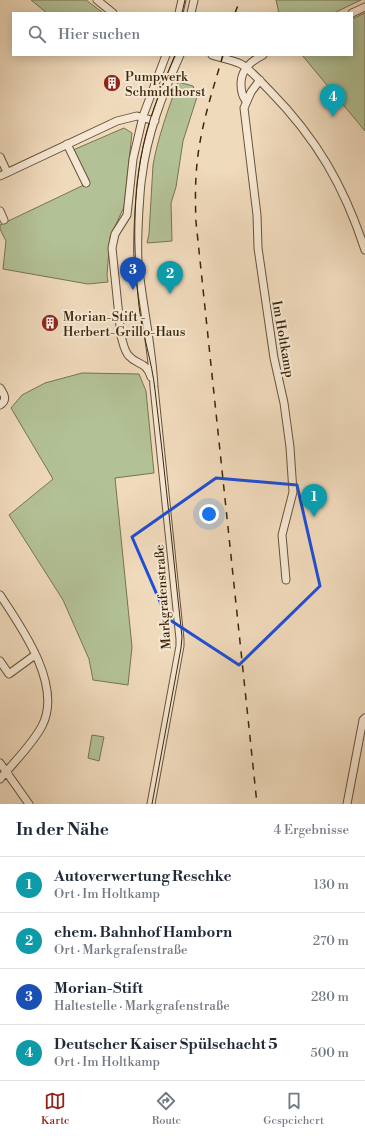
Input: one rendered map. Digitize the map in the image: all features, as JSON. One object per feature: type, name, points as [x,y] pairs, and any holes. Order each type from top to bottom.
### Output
[{"type":"street","points":[[97,0],[112,12]]},
{"type":"street","points":[[179,12],[182,0]]},
{"type":"street","points":[[191,12],[194,0]]},
{"type":"street","points":[[353,13],[365,7]]},
{"type":"street","name":"Markgrafenstraße","points":[[154,387],[150,372],[145,366],[129,356],[120,336],[112,248],[115,234],[127,215],[133,159],[143,116],[166,56]]},
{"type":"street","name":"Markgrafenstraße","points":[[151,804],[180,646],[153,366],[143,306],[137,233],[142,176],[155,121],[180,56]]},
{"type":"street","points":[[215,56],[239,63],[246,67],[260,80],[299,124],[324,157],[336,179],[349,206],[365,250]]},
{"type":"street","points":[[246,67],[254,59],[261,56]]},
{"type":"street","name":"Im Holtkamp","points":[[246,67],[241,76],[241,89],[246,102],[244,108],[257,215],[258,248],[274,358],[284,403],[290,447],[293,492],[282,535],[286,580]]},
{"type":"street","points":[[246,102],[260,80]]},
{"type":"street","points":[[0,157],[4,174],[127,117],[143,116],[155,121]]},
{"type":"street","points":[[68,144],[86,183]]},
{"type":"street","points":[[0,211],[4,220]]},
{"type":"street","points":[[0,388],[4,396],[4,401],[0,405]]},
{"type":"street","points":[[0,595],[25,633],[35,656],[46,689],[48,703],[46,716],[37,734],[0,779]]},
{"type":"street","points":[[0,662],[9,674],[35,656]]},
{"type":"street","points":[[347,804],[363,720],[365,718]]},
{"type":"street","points":[[0,763],[29,804]]},
{"type":"highlighted area","points":[[216,478],[297,485],[320,586],[239,665],[167,618],[132,537]]},
{"type":"green space","points":[[31,0],[86,0],[102,12],[46,12]]},
{"type":"green space","points":[[276,0],[361,0],[336,12],[279,12]]},
{"type":"green space","points":[[365,13],[365,131],[303,56],[353,56],[353,19]]},
{"type":"green space","points":[[178,82],[193,86],[197,97],[183,141],[176,187],[171,203],[172,241],[147,243],[149,234],[153,165],[160,134]]},
{"type":"green space","points":[[124,128],[132,133],[124,207],[110,237],[107,275],[108,282],[88,284],[3,269],[6,241],[0,229],[0,225],[88,183],[73,150]]},
{"type":"green space","points":[[82,373],[139,374],[146,391],[154,473],[115,478],[132,647],[128,685],[93,680],[89,659],[63,600],[9,515],[53,479],[11,408],[22,395],[45,383]]},
{"type":"green space","points":[[92,735],[104,737],[99,761],[88,758]]},
{"type":"tram line","points":[[182,12],[185,0]]},
{"type":"tram line","points":[[152,804],[182,637],[155,390],[139,306],[135,222],[138,180],[145,138],[155,106],[175,56]]},
{"type":"railway","points":[[235,12],[240,0]]},
{"type":"railway","points":[[223,56],[201,136],[197,167],[195,204],[257,804]]},
{"type":"place","name":"Pumpwerk Schmidthorst","points":[[112,83]]},
{"type":"place","name":"Deutscher Kaiser Spülschacht 5","points":[[333,117]]},
{"type":"place","name":"Morian-Stift","points":[[133,290]]},
{"type":"place","name":"ehem. Bahnhof Hamborn","points":[[170,294]]},
{"type":"place","name":"Morian-Stift - Herbert-Grillo-Haus","points":[[50,323]]},
{"type":"place","name":"Autoverwertung Reschke","points":[[314,517]]}]
